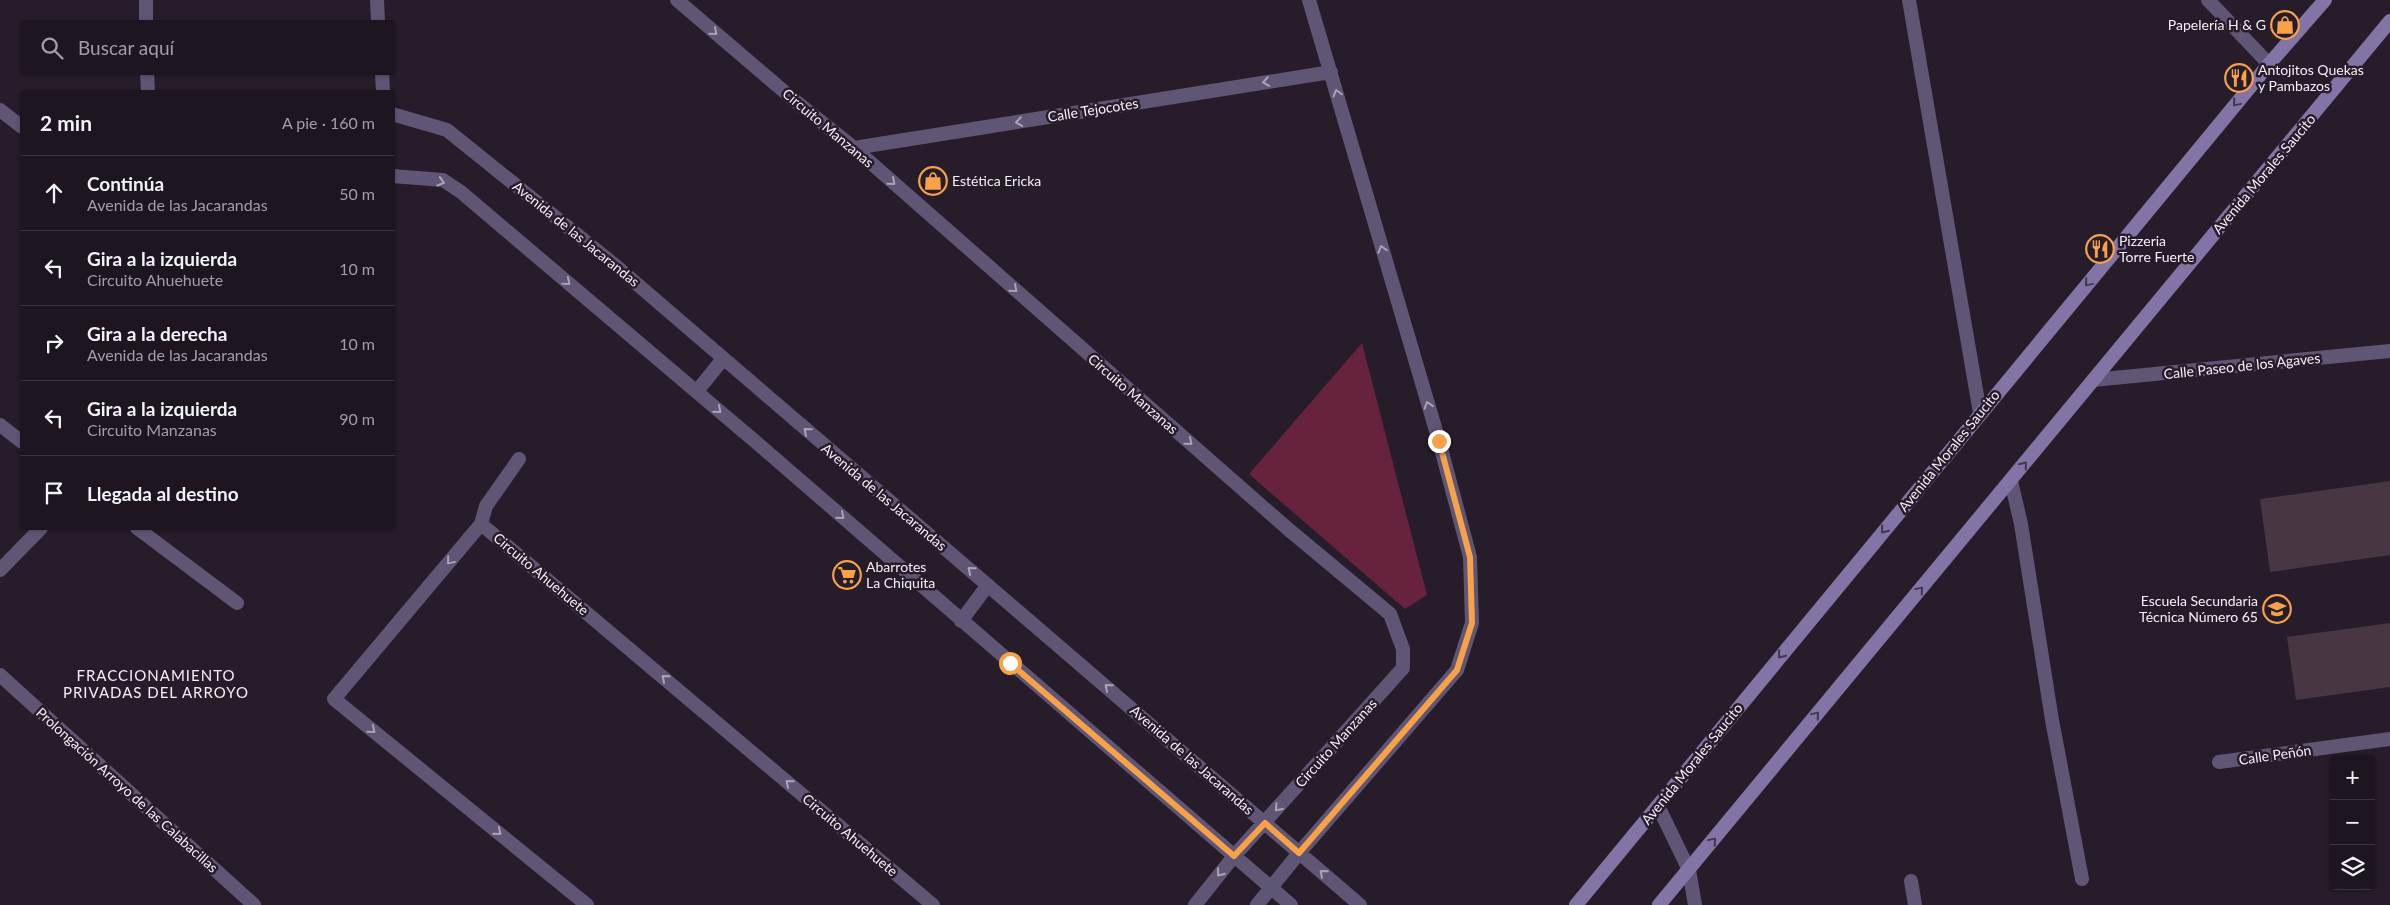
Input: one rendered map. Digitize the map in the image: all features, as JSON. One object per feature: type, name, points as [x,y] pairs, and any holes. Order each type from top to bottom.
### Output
[{"type":"main road","name":"Avenida Morales Saucito","points":[[1576,905],[1980,413],[2324,0]]},
{"type":"main road","name":"Avenida Morales Saucito","points":[[1659,905],[2390,22]]},
{"type":"street","points":[[146,0],[146,20]]},
{"type":"street","points":[[377,0],[378,20]]},
{"type":"street","name":"Circuito Manzanas","points":[[677,0],[794,100],[854,148],[1288,529],[1390,614],[1403,649],[1403,668],[1265,823]]},
{"type":"street","points":[[1257,905],[1299,853],[1457,670],[1472,623],[1470,557],[1439,441],[1310,0]]},
{"type":"street","points":[[1910,0],[1980,413]]},
{"type":"street","points":[[2208,0],[2269,64]]},
{"type":"street","name":"Calle Tejocotes","points":[[854,148],[1331,72]]},
{"type":"street","points":[[148,75],[148,90]]},
{"type":"street","points":[[382,75],[383,90]]},
{"type":"street","points":[[0,110],[20,125]]},
{"type":"street","name":"Avenida de las Jacarandas","points":[[395,115],[447,130],[616,266],[1360,905]]},
{"type":"street","points":[[395,176],[443,180],[461,192],[696,391],[1291,905]]},
{"type":"street","name":"Calle Paseo de los Agaves","points":[[2093,380],[2390,351]]},
{"type":"street","points":[[696,391],[723,359]]},
{"type":"street","points":[[0,425],[20,440]]},
{"type":"street","points":[[482,524],[486,506],[519,459]]},
{"type":"street","points":[[2011,481],[2021,524],[2052,720],[2082,879]]},
{"type":"street","name":"Circuito Ahuehuete","points":[[588,905],[334,699],[482,524],[933,905]]},
{"type":"street","points":[[0,570],[39,530]]},
{"type":"street","points":[[139,530],[236,603]]},
{"type":"street","points":[[962,621],[988,585]]},
{"type":"street","name":"Prolongación Arroyo de las Calabacillas","points":[[0,675],[254,905]]},
{"type":"street","name":"Calle Peñón","points":[[2219,762],[2390,739]]},
{"type":"street","points":[[1658,806],[1689,870],[1695,905]]},
{"type":"street","points":[[1195,905],[1234,856],[1265,823]]},
{"type":"street","points":[[1911,880],[1915,905]]},
{"type":"shaded area","points":[[1362,343],[1427,595],[1405,609],[1249,474]]},
{"type":"building","points":[[2390,481],[2390,555],[2270,572],[2260,499]]},
{"type":"building","points":[[2390,623],[2390,687],[2296,700],[2287,637]]},
{"type":"place","name":"Papelería H & G","points":[[2285,25]]},
{"type":"place","name":"Antojitos Quekas y Pambazos","points":[[2239,78]]},
{"type":"place","name":"Estética Ericka","points":[[933,181]]},
{"type":"place","name":"Pizzeria Torre Fuerte","points":[[2100,249]]},
{"type":"place","name":"Abarrotes La Chiquita","points":[[847,575]]},
{"type":"place","name":"Escuela Secundaria Técnica Número 65","points":[[2277,609]]},
{"type":"district","name":"FRACCIONAMIENTO PRIVADAS DEL ARROYO","points":[[156,684]]},
{"type":"route","points":[[1010,663],[1234,856],[1265,823],[1299,853],[1457,670],[1472,623],[1470,557],[1439,441]]}]
